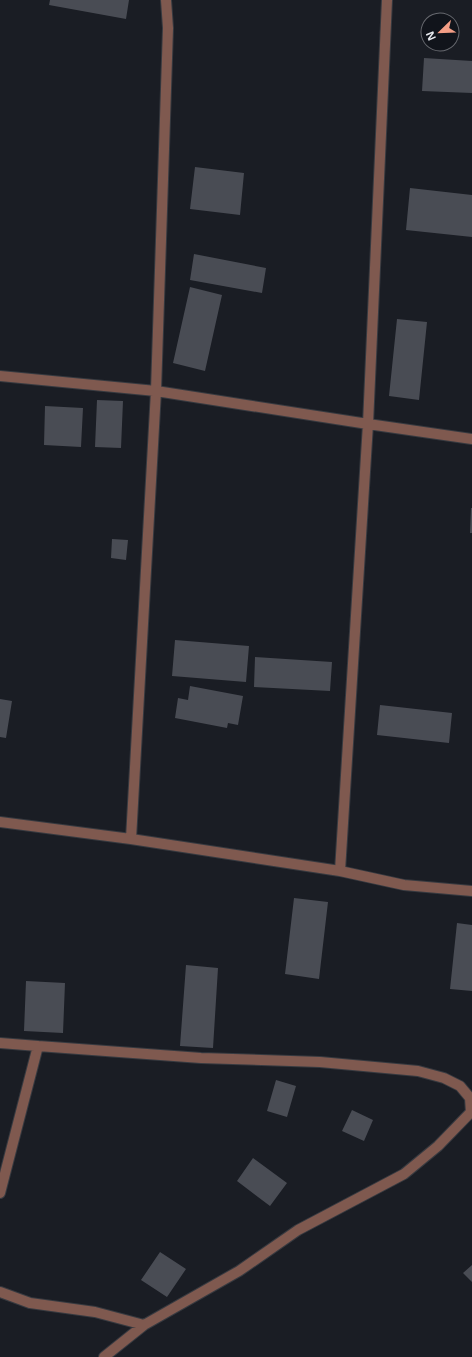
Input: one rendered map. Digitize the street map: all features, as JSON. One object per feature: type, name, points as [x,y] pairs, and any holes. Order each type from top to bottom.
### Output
[{"type":"street","points":[[131,839],[156,391],[168,28],[166,0]]},
{"type":"street","points":[[340,871],[368,424],[387,0]]},
{"type":"street","points":[[0,376],[156,391],[472,439]]},
{"type":"street","points":[[0,822],[131,839],[340,871],[404,885],[472,891]]},
{"type":"street","points":[[0,1043],[201,1058],[320,1062],[418,1071],[444,1078],[460,1086],[470,1098],[471,1112],[438,1146],[404,1174],[298,1230],[239,1272],[144,1325],[104,1357]]},
{"type":"street","points":[[0,1193],[38,1046]]},
{"type":"street","points":[[0,1292],[30,1303],[95,1312],[144,1325]]},
{"type":"building","points":[[50,0],[129,0],[126,19],[49,5]]},
{"type":"building","points":[[424,58],[472,61],[472,93],[422,91]]},
{"type":"building","points":[[195,167],[244,173],[240,215],[190,209]]},
{"type":"building","points":[[410,188],[472,195],[472,237],[406,230]]},
{"type":"building","points":[[194,254],[266,268],[262,293],[190,280]]},
{"type":"building","points":[[190,287],[222,295],[205,371],[173,363]]},
{"type":"building","points":[[397,319],[427,322],[419,400],[389,396]]},
{"type":"building","points":[[97,400],[123,401],[121,448],[95,447]]},
{"type":"building","points":[[45,406],[83,408],[81,447],[44,445]]},
{"type":"building","points":[[471,508],[472,533],[470,533]]},
{"type":"building","points":[[112,539],[128,540],[126,560],[111,558]]},
{"type":"building","points":[[175,640],[249,646],[246,682],[172,676]]},
{"type":"building","points":[[255,657],[332,662],[330,691],[254,687]]},
{"type":"building","points":[[190,686],[243,696],[238,725],[228,723],[227,728],[175,718],[178,698],[188,700]]},
{"type":"building","points":[[0,699],[12,701],[6,738],[0,737]]},
{"type":"building","points":[[380,705],[452,713],[449,743],[377,735]]},
{"type":"building","points":[[294,898],[328,902],[319,979],[285,974]]},
{"type":"building","points":[[457,923],[472,925],[472,991],[450,989]]},
{"type":"building","points":[[186,965],[218,968],[213,1048],[180,1046]]},
{"type":"building","points":[[26,981],[65,983],[63,1033],[24,1031]]},
{"type":"building","points":[[276,1080],[296,1086],[287,1117],[267,1111]]},
{"type":"building","points":[[352,1110],[373,1120],[364,1141],[342,1131]]},
{"type":"building","points":[[253,1158],[287,1183],[270,1206],[237,1181]]},
{"type":"building","points":[[160,1252],[186,1269],[167,1297],[141,1280]]},
{"type":"building","points":[[472,1265],[472,1282],[463,1273]]}]
